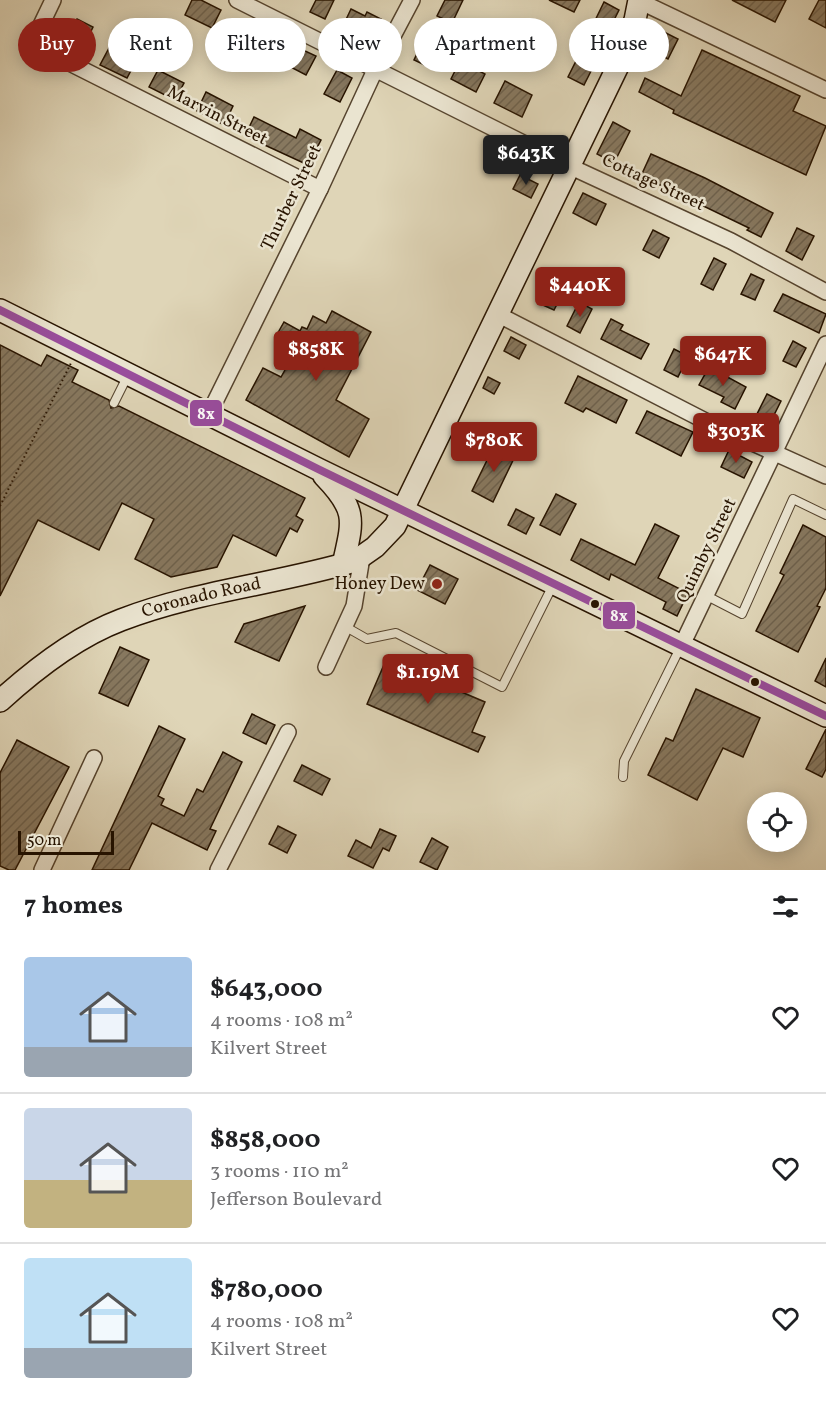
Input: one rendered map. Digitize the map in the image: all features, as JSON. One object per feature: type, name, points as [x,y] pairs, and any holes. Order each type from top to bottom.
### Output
[{"type":"main road","name":"Coronado Road","points":[[0,701],[24,679],[70,647],[119,621],[169,604],[353,561],[386,536],[404,512],[617,68],[638,0]]},
{"type":"main road","points":[[0,310],[404,512],[826,716]]},
{"type":"main road","points":[[318,469],[339,491],[348,507],[352,526],[353,561]]},
{"type":"street","name":"Marvin Street","points":[[53,0],[32,44],[320,189]]},
{"type":"street","name":"Cottage Street","points":[[237,0],[318,40]]},
{"type":"street","name":"Thurber Street","points":[[402,19],[412,0]]},
{"type":"street","points":[[638,0],[826,90]]},
{"type":"street","name":"Thurber Street","points":[[208,414],[320,189],[374,72]]},
{"type":"street","name":"Cottage Street","points":[[384,72],[569,166],[731,241],[826,292]]},
{"type":"street","points":[[497,314],[775,454],[826,476]]},
{"type":"street","name":"Quimby Street","points":[[682,645],[826,344]]},
{"type":"street","points":[[327,667],[354,606],[353,561]]},
{"type":"street","points":[[218,870],[288,732]]},
{"type":"street","points":[[42,870],[94,758]]},
{"type":"lane","points":[[114,403],[128,375]]},
{"type":"lane","points":[[707,596],[742,614],[793,499],[826,515]]},
{"type":"lane","points":[[346,627],[367,639],[396,633],[502,687],[554,584]]},
{"type":"lane","points":[[623,777],[624,761],[682,645]]},
{"type":"path","points":[[0,506],[69,366]]},
{"type":"building","points":[[192,0],[201,0],[221,10],[217,18],[205,18],[205,25],[185,15]]},
{"type":"building","points":[[316,0],[334,0],[325,18],[310,12]]},
{"type":"building","points":[[445,0],[463,0],[454,18],[437,16]]},
{"type":"building","points":[[549,0],[580,0],[574,12]]},
{"type":"building","points":[[732,0],[786,0],[775,22]]},
{"type":"building","points":[[819,0],[826,0],[826,28],[809,19]]},
{"type":"building","points":[[604,2],[619,10],[615,18],[596,18]]},
{"type":"building","points":[[351,9],[365,16],[367,12],[379,18],[347,18]]},
{"type":"building","points":[[669,34],[678,39],[669,57]]},
{"type":"building","points":[[108,50],[108,69],[100,65]]},
{"type":"building","points":[[702,50],[800,96],[793,111],[826,126],[806,175],[673,113],[674,110],[639,92],[645,78],[681,96]]},
{"type":"building","points":[[306,51],[316,56],[306,75],[300,72],[306,72]]},
{"type":"building","points":[[115,72],[130,72],[127,78]]},
{"type":"building","points":[[157,72],[162,72],[184,83],[175,100],[149,87]]},
{"type":"building","points":[[336,72],[352,78],[340,102],[324,94]]},
{"type":"building","points":[[454,72],[485,74],[476,92],[451,79]]},
{"type":"building","points":[[570,72],[590,72],[584,85],[568,77]]},
{"type":"building","points":[[505,81],[532,95],[522,117],[494,103]]},
{"type":"building","points":[[206,92],[233,106],[224,125],[197,111]]},
{"type":"building","points":[[254,117],[296,138],[300,129],[321,140],[308,165],[245,136]]},
{"type":"building","points":[[613,122],[630,131],[614,163],[597,154]]},
{"type":"building","points":[[651,154],[705,178],[773,213],[761,237],[747,230],[749,228],[641,176]]},
{"type":"building","points":[[520,175],[538,184],[531,198],[513,189]]},
{"type":"building","points":[[583,193],[606,204],[596,225],[573,213]]},
{"type":"building","points":[[797,228],[814,236],[802,260],[786,251]]},
{"type":"building","points":[[653,230],[669,238],[659,258],[643,250]]},
{"type":"building","points":[[714,258],[726,264],[713,290],[701,284]]},
{"type":"building","points":[[555,269],[571,277],[554,310],[538,303]]},
{"type":"building","points":[[751,274],[764,280],[755,300],[741,294]]},
{"type":"building","points":[[783,294],[826,314],[819,333],[774,311]]},
{"type":"building","points":[[579,302],[592,309],[580,333],[567,326]]},
{"type":"building","points":[[332,311],[371,332],[336,400],[369,419],[349,457],[246,400],[263,368],[281,377],[294,354],[289,352],[291,347],[275,338],[284,322],[300,331],[302,327],[307,329],[313,316],[326,323]]},
{"type":"building","points":[[611,319],[623,325],[620,330],[649,344],[641,359],[601,339]]},
{"type":"building","points":[[511,337],[526,345],[519,359],[504,351]]},
{"type":"building","points":[[793,341],[806,348],[796,367],[783,361]]},
{"type":"building","points":[[0,345],[41,366],[47,355],[78,370],[72,382],[109,400],[111,408],[119,406],[305,498],[296,516],[303,520],[297,532],[290,528],[276,556],[233,535],[217,567],[171,577],[135,559],[154,519],[122,503],[99,550],[38,520],[0,596]]},
{"type":"building","points":[[674,349],[688,356],[678,377],[664,370]]},
{"type":"building","points":[[709,367],[746,387],[735,409],[721,402],[724,397],[699,385]]},
{"type":"building","points":[[578,376],[627,400],[616,423],[586,408],[583,412],[565,403]]},
{"type":"building","points":[[488,377],[500,383],[494,394],[483,388]]},
{"type":"building","points":[[767,394],[781,401],[771,421],[757,414]]},
{"type":"building","points":[[647,411],[693,432],[681,456],[636,433]]},
{"type":"building","points":[[495,444],[516,454],[493,502],[472,491]]},
{"type":"building","points":[[729,450],[752,462],[744,478],[721,467]]},
{"type":"building","points":[[556,494],[576,504],[560,535],[540,525]]},
{"type":"building","points":[[516,509],[534,518],[526,534],[508,525]]},
{"type":"building","points":[[655,524],[679,536],[658,578],[688,593],[677,616],[663,609],[666,602],[611,574],[609,580],[571,560],[581,539],[635,565]]},
{"type":"building","points":[[803,525],[826,537],[826,588],[817,606],[820,607],[798,652],[756,631],[784,575],[780,573]]},
{"type":"building","name":"Honey Dew","points":[[430,565],[458,579],[445,604],[417,590]]},
{"type":"building","points":[[305,606],[279,661],[235,642],[244,624]]},
{"type":"building","points":[[120,647],[149,660],[128,706],[99,693]]},
{"type":"building","points":[[826,658],[826,687],[815,681]]},
{"type":"building","points":[[386,660],[485,702],[472,732],[485,737],[478,752],[367,704]]},
{"type":"building","points":[[696,689],[760,718],[743,757],[723,748],[697,800],[648,775],[666,738],[673,741]]},
{"type":"building","points":[[252,714],[275,725],[266,744],[243,733]]},
{"type":"building","points":[[159,726],[185,739],[158,796],[164,799],[161,805],[184,816],[197,789],[203,792],[223,752],[242,762],[210,829],[216,831],[207,850],[152,823],[129,870],[92,870]]},
{"type":"building","points":[[826,729],[826,769],[822,777],[806,769]]},
{"type":"building","points":[[17,740],[69,767],[15,870],[9,870],[0,866],[0,773]]},
{"type":"building","points":[[302,765],[330,779],[322,795],[294,781]]},
{"type":"building","points":[[278,826],[296,835],[287,853],[269,844]]},
{"type":"building","points":[[380,829],[396,836],[389,851],[383,848],[373,868],[348,856],[356,840],[371,848]]},
{"type":"building","points":[[432,838],[448,847],[437,870],[420,862]]},
{"type":"transit line","name":"8x","points":[[0,310],[318,469],[826,716]]},
{"type":"place","name":"Honey Dew","points":[[437,584]]}]
